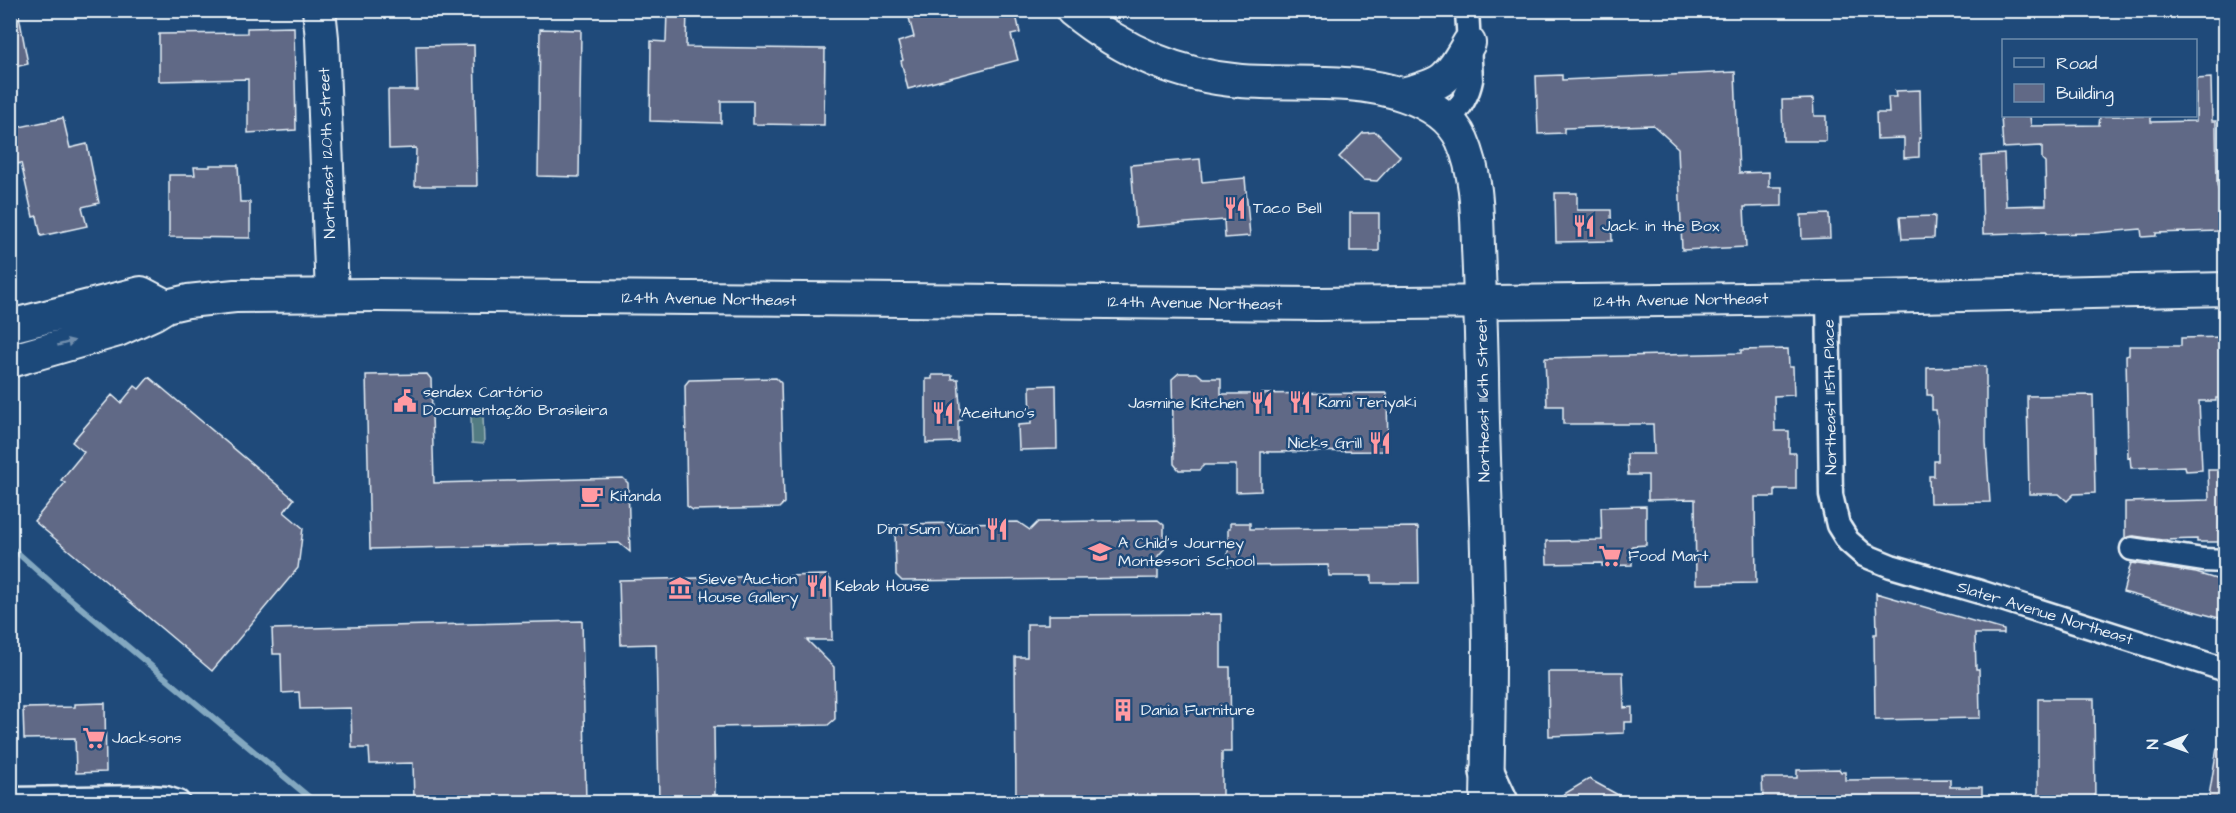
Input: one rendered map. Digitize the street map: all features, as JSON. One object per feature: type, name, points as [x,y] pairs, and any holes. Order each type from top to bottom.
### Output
[{"type":"highway","points":[[1487,787],[1501,802]]},
{"type":"main road","name":"Northeast 120th Street","points":[[319,10],[332,295]]},
{"type":"main road","points":[[1072,10],[1089,24],[1130,50],[1184,70],[1242,81],[1345,84],[1402,94],[1428,105],[1449,120]]},
{"type":"main road","points":[[1402,94],[1430,87],[1447,77],[1469,43]]},
{"type":"main road","name":"Northeast 116th Street","points":[[1449,120],[1462,140],[1470,161],[1473,180],[1480,303],[1489,654],[1487,787]]},
{"type":"main road","name":"124th Avenue Northeast","points":[[10,360],[118,330],[166,306],[207,298],[235,296],[1272,304],[1828,298],[2226,289]]},
{"type":"main road","points":[[10,326],[141,293],[166,306]]},
{"type":"street","points":[[1449,120],[1461,107],[1470,89],[1467,10]]},
{"type":"street","name":"Northeast 115th Place","points":[[1828,298],[1831,495],[1838,525],[1848,541],[1864,555]]},
{"type":"street","points":[[2132,549],[2203,560],[2226,561]]},
{"type":"street","name":"Slater Avenue Northeast","points":[[1864,555],[1891,566],[2226,670]]},
{"type":"street","points":[[10,799],[148,797],[166,798],[178,802]]},
{"type":"green space","points":[[480,413],[483,415],[483,444],[472,443],[471,416]]},
{"type":"building","points":[[10,10],[18,10],[28,64],[10,68]]},
{"type":"building","points":[[667,10],[687,10],[686,47],[825,49],[824,125],[753,124],[753,101],[721,101],[721,123],[650,121],[651,41],[666,42]]},
{"type":"building","points":[[907,10],[1015,10],[1020,33],[1011,35],[1018,60],[908,89],[898,42],[914,37]]},
{"type":"building","points":[[294,27],[296,130],[248,133],[248,79],[159,81],[159,34],[247,33],[247,28]]},
{"type":"building","points":[[540,29],[581,30],[579,177],[538,176]]},
{"type":"building","points":[[474,45],[477,186],[415,186],[416,148],[389,149],[388,90],[417,90],[416,46]]},
{"type":"building","points":[[1735,72],[1739,173],[1769,172],[1769,187],[1782,187],[1782,206],[1744,207],[1746,247],[1682,250],[1678,148],[1653,125],[1564,128],[1564,133],[1538,134],[1536,76],[1562,75],[1562,80]]},
{"type":"building","points":[[2211,78],[2212,121],[2216,121],[2217,184],[2220,197],[2218,231],[2156,233],[2156,236],[2142,237],[2141,229],[2094,233],[1983,234],[1981,156],[2004,154],[2006,206],[2046,205],[2045,162],[2042,159],[2042,146],[2003,148],[2001,116],[2030,117],[2031,126],[2099,125],[2100,117],[2151,117],[2151,122],[2196,121],[2197,79]]},
{"type":"building","points":[[1920,90],[1919,157],[1904,158],[1904,138],[1877,139],[1876,113],[1889,113],[1888,97],[1896,97],[1895,91]]},
{"type":"building","points":[[1813,99],[1814,116],[1826,116],[1826,141],[1783,141],[1782,100]]},
{"type":"building","points":[[63,118],[70,148],[87,144],[99,203],[82,207],[87,226],[41,236],[37,216],[33,217],[21,163],[10,166],[10,129]]},
{"type":"building","points":[[1376,132],[1400,156],[1377,181],[1363,180],[1339,157],[1363,133]]},
{"type":"building","points":[[1200,159],[1202,182],[1245,178],[1250,236],[1225,238],[1224,220],[1136,227],[1131,165]]},
{"type":"building","points":[[210,165],[238,165],[240,202],[250,202],[250,238],[169,237],[169,175],[195,175],[194,167],[210,167]]},
{"type":"building","name":"Jack in the Box","points":[[1555,193],[1577,193],[1577,210],[1611,210],[1612,241],[1556,242]]},
{"type":"building","points":[[1350,213],[1379,213],[1379,251],[1350,251]]},
{"type":"building","points":[[1829,214],[1830,238],[1802,239],[1801,215]]},
{"type":"building","points":[[1935,216],[1934,238],[1902,239],[1900,217]]},
{"type":"building","points":[[2226,337],[2226,398],[2216,398],[2216,401],[2199,401],[2202,470],[2186,471],[2185,466],[2131,468],[2130,457],[2128,458],[2126,356],[2129,355],[2129,346],[2181,346],[2181,338]]},
{"type":"building","points":[[1788,349],[1789,367],[1793,367],[1794,395],[1774,396],[1775,431],[1789,431],[1789,453],[1796,453],[1796,489],[1775,489],[1775,497],[1755,497],[1756,583],[1696,584],[1695,499],[1648,500],[1648,475],[1628,475],[1627,454],[1654,454],[1653,424],[1563,424],[1563,406],[1547,406],[1545,358],[1741,353],[1741,350]]},
{"type":"building","points":[[1986,366],[1986,442],[1990,502],[1930,503],[1929,476],[1934,476],[1934,461],[1938,461],[1938,427],[1936,410],[1932,410],[1932,395],[1927,395],[1927,368]]},
{"type":"building","points":[[1179,373],[1197,373],[1203,378],[1221,378],[1221,394],[1387,393],[1388,451],[1261,452],[1261,491],[1236,492],[1236,465],[1204,465],[1199,470],[1179,470],[1174,464],[1172,379]]},
{"type":"building","points":[[427,374],[431,379],[434,483],[623,478],[628,483],[630,552],[619,543],[370,549],[366,375]]},
{"type":"building","name":"Aceituno's","points":[[932,375],[952,375],[952,379],[958,379],[961,420],[958,421],[958,442],[926,443],[926,379],[932,379]]},
{"type":"building","points":[[149,377],[294,499],[284,512],[303,528],[298,568],[212,671],[34,521],[65,483],[61,480],[84,452],[72,442],[112,395],[121,403],[135,386],[139,389]]},
{"type":"building","points":[[776,378],[781,383],[784,503],[779,508],[693,510],[687,506],[685,385],[689,380]]},
{"type":"building","points":[[1056,385],[1057,449],[1019,450],[1018,425],[1031,424],[1030,386]]},
{"type":"building","points":[[2093,395],[2095,493],[2074,494],[2067,501],[2059,494],[2029,494],[2027,396]]},
{"type":"building","points":[[2208,470],[2226,470],[2226,542],[2197,542],[2197,539],[2162,540],[2134,536],[2125,538],[2125,502],[2209,500]]},
{"type":"building","points":[[1646,506],[1646,545],[1632,546],[1632,565],[1547,564],[1546,541],[1602,540],[1601,507]]},
{"type":"building","points":[[1158,520],[1164,525],[1164,549],[1158,556],[1158,578],[902,581],[896,575],[895,530],[902,524],[1018,522],[1030,530],[1038,522]]},
{"type":"building","points":[[1230,523],[1250,523],[1250,529],[1418,527],[1419,583],[1372,583],[1372,576],[1329,576],[1328,565],[1228,566]]},
{"type":"building","points":[[2131,563],[2196,573],[2226,582],[2226,620],[2123,592]]},
{"type":"building","points":[[826,575],[831,580],[832,640],[807,640],[834,667],[835,719],[828,725],[714,727],[715,802],[659,802],[656,644],[621,645],[619,580]]},
{"type":"building","points":[[1876,593],[2004,630],[2004,634],[1975,634],[1976,669],[1979,669],[1980,718],[1875,720]]},
{"type":"building","name":"Dania Furniture","points":[[1221,614],[1221,667],[1230,667],[1231,752],[1222,752],[1222,802],[1016,802],[1015,657],[1027,657],[1027,624],[1049,624],[1049,615]]},
{"type":"building","points":[[582,621],[586,802],[414,802],[413,763],[370,764],[369,748],[352,748],[351,708],[300,709],[299,692],[282,693],[281,654],[273,654],[272,629]]},
{"type":"building","points":[[1548,672],[1623,672],[1624,708],[1632,707],[1632,722],[1624,722],[1624,733],[1549,736]]},
{"type":"building","points":[[2038,699],[2094,699],[2095,802],[2038,802]]},
{"type":"building","points":[[105,703],[106,772],[76,773],[75,738],[24,739],[23,708],[75,707],[75,704]]},
{"type":"building","points":[[2217,748],[2226,749],[2226,802],[2208,802]]},
{"type":"building","points":[[1839,769],[1845,772],[1845,780],[1950,779],[1950,787],[1982,787],[1982,802],[1763,802],[1762,778],[1797,778],[1797,770]]},
{"type":"building","points":[[1589,779],[1631,802],[1551,802]]},
{"type":"waterway","points":[[11,547],[57,588],[315,802]]},
{"type":"place","name":"Taco Bell","points":[[1235,208]]},
{"type":"place","name":"Jack in the Box","points":[[1584,226]]},
{"type":"place","name":"sendex Cartório Documentação Brasileira","points":[[405,401]]},
{"type":"place","name":"Kami Teriyaki","points":[[1300,402]]},
{"type":"place","name":"Jasmine Kitchen","points":[[1262,403]]},
{"type":"place","name":"Aceituno's","points":[[943,413]]},
{"type":"place","name":"Nicks Grill","points":[[1380,443]]},
{"type":"place","name":"Kitanda","points":[[592,496]]},
{"type":"place","name":"Dim Sum Yuan","points":[[997,529]]},
{"type":"place","name":"A Child’s Journey Montessori School","points":[[1100,552]]},
{"type":"place","name":"Food Mart","points":[[1610,556]]},
{"type":"place","name":"Kebab House","points":[[817,586]]},
{"type":"place","name":"Sieve Auction House Gallery","points":[[680,588]]},
{"type":"place","name":"Dania Furniture","points":[[1123,710]]},
{"type":"place","name":"Jacksons","points":[[94,738]]}]
